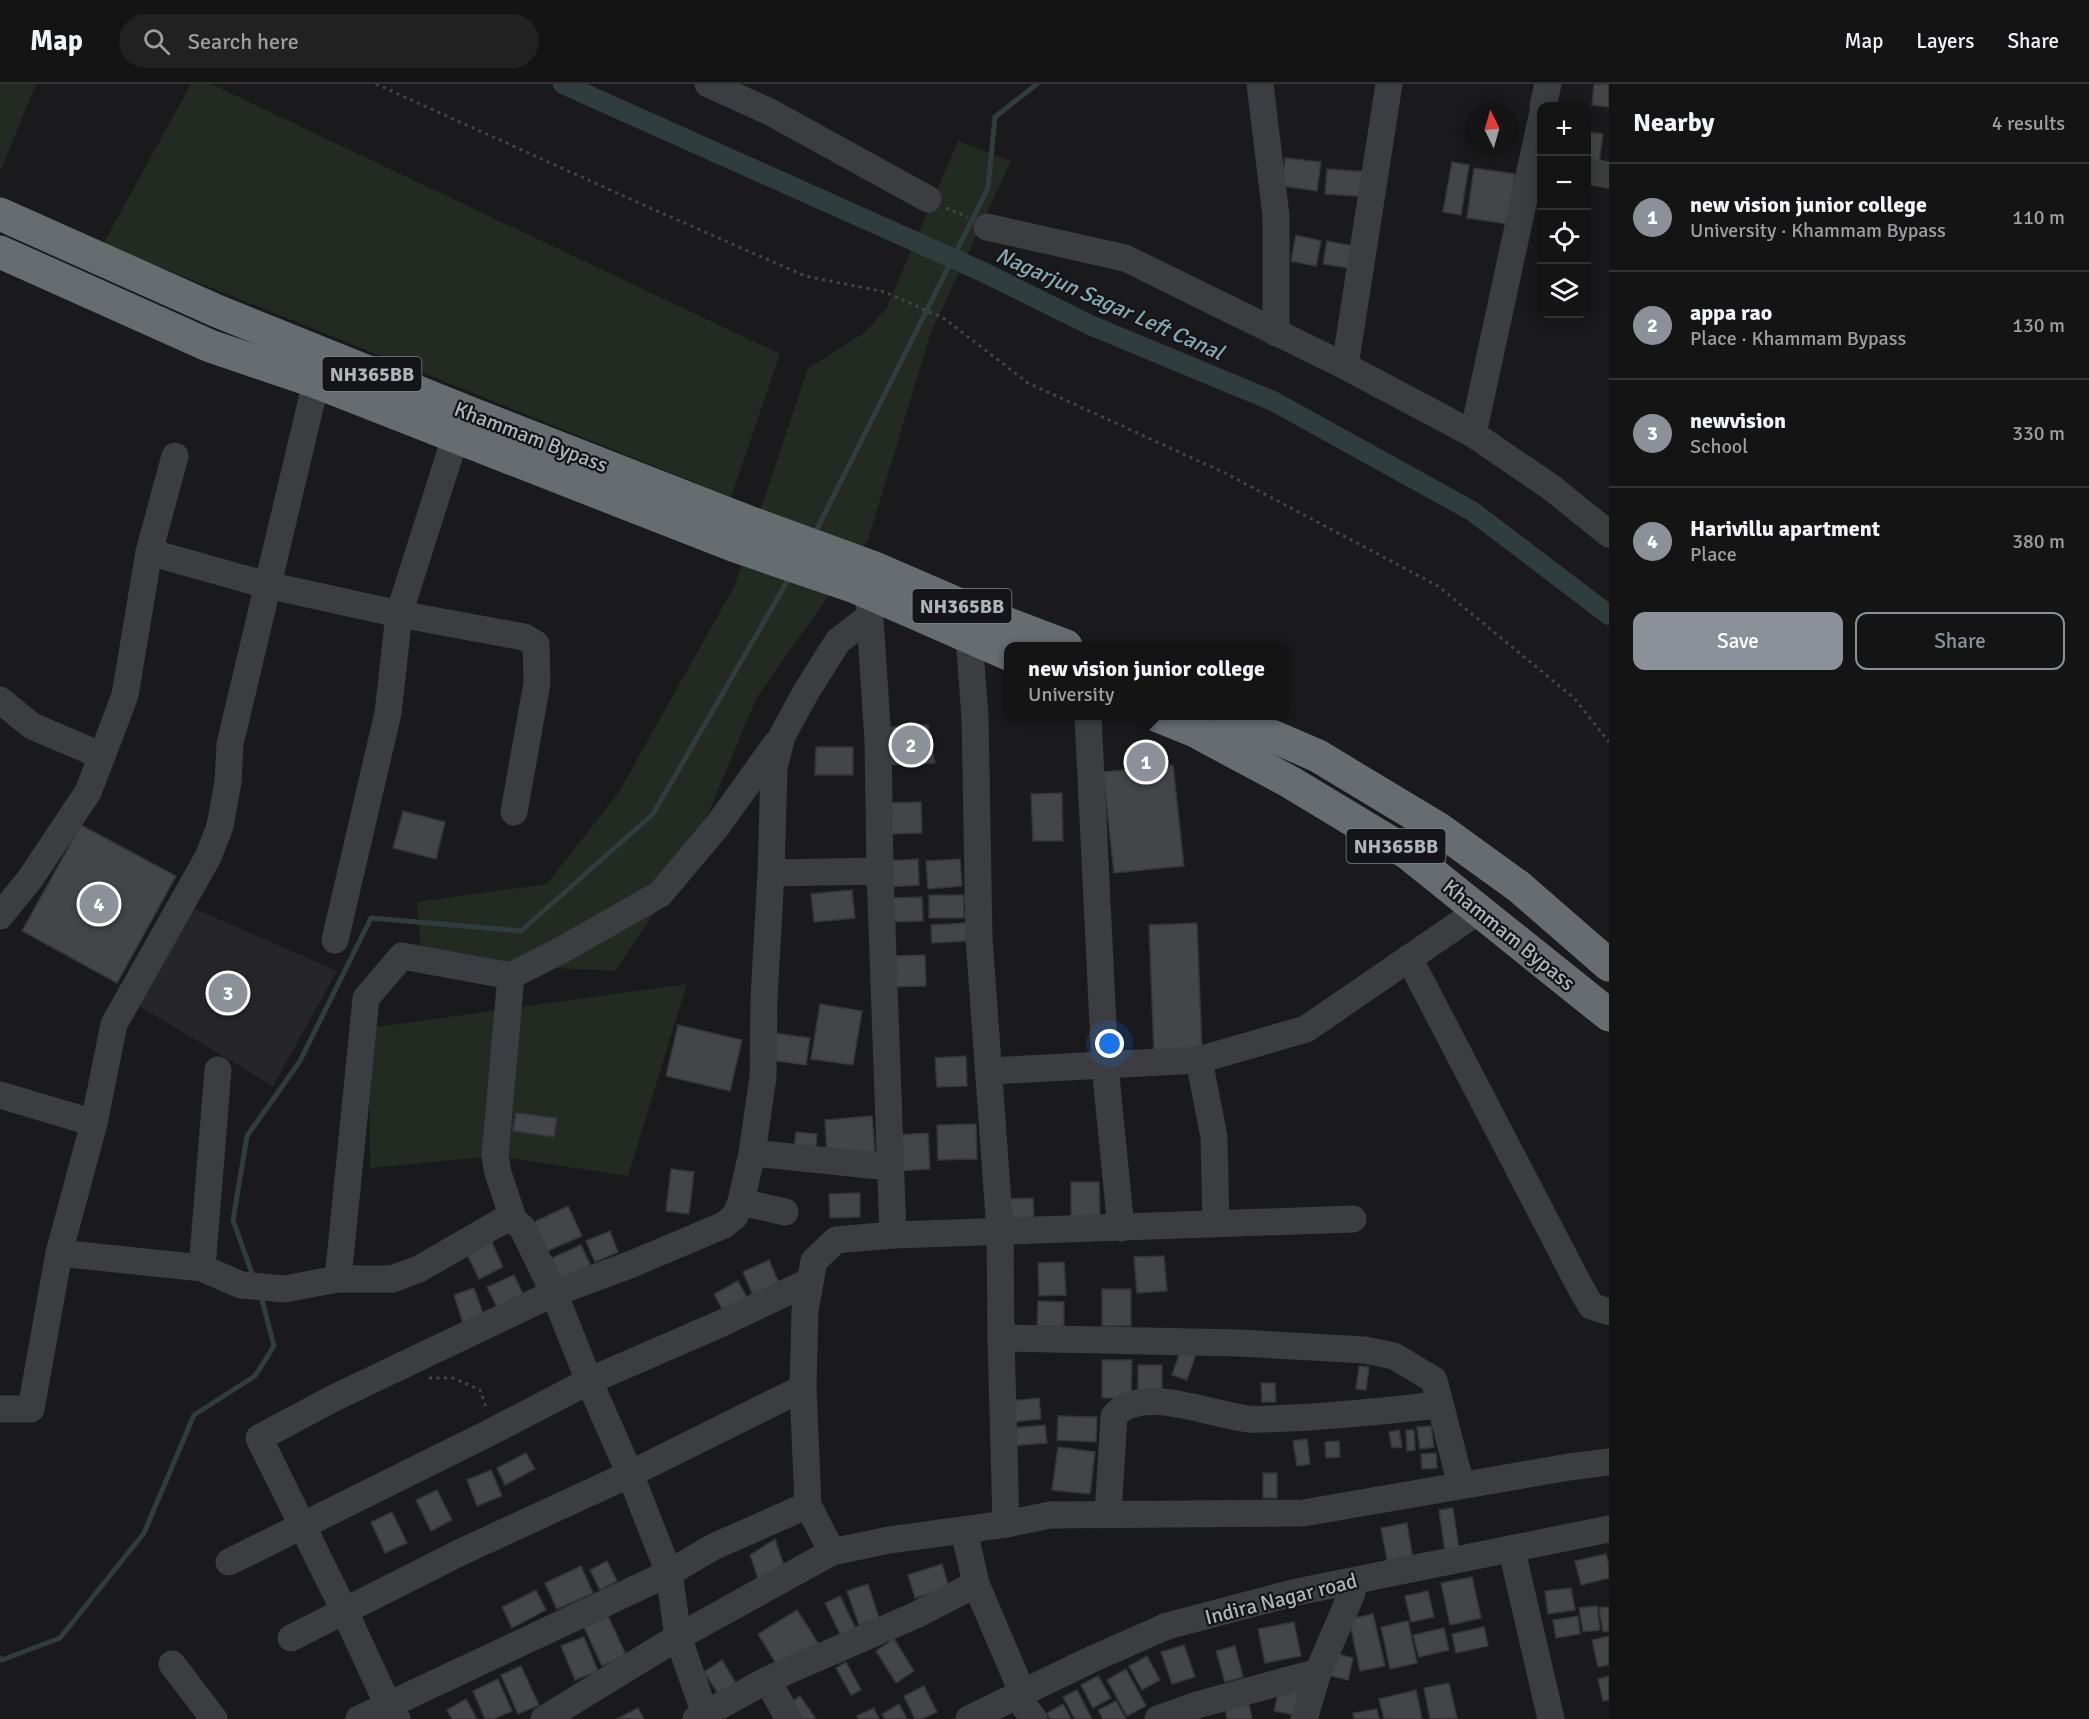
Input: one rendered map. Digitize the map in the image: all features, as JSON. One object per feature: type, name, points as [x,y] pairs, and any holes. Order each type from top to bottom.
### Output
[{"type":"highway","name":"Khammam Bypass","points":[[0,214],[217,311],[470,413],[1004,652]]},
{"type":"highway","name":"Khammam Bypass","points":[[0,252],[210,346],[316,382],[456,438],[742,534]]},
{"type":"highway","name":"Khammam Bypass","points":[[863,590],[967,608],[1056,642]]},
{"type":"highway","name":"Khammam Bypass","points":[[1168,720],[1195,731],[1290,782],[1406,852],[1609,1015]]},
{"type":"highway","name":"Khammam Bypass","points":[[1235,720],[1318,756],[1439,829],[1518,886],[1609,965]]},
{"type":"street","points":[[708,84],[770,112],[928,199]]},
{"type":"street","points":[[1260,84],[1276,216],[1276,333]]},
{"type":"street","points":[[1345,366],[1389,84]]},
{"type":"street","points":[[1545,102],[1548,84]]},
{"type":"street","points":[[1473,434],[1537,161]]},
{"type":"street","points":[[1591,172],[1609,175]]},
{"type":"street","points":[[987,227],[1125,258],[1345,366],[1473,434],[1552,488],[1609,534]]},
{"type":"street","points":[[0,1409],[31,1409],[59,1253],[94,1123],[114,1024],[208,857],[220,826],[228,782],[230,744],[316,382]]},
{"type":"street","points":[[335,940],[388,713],[399,614],[456,438]]},
{"type":"street","points":[[0,916],[30,879],[88,792],[102,756],[125,695],[149,552],[175,456]]},
{"type":"street","points":[[149,552],[267,585],[399,614],[524,637],[536,644],[537,683],[514,812]]},
{"type":"street","points":[[338,1279],[366,998],[402,956],[511,976],[660,894],[718,825],[782,736],[838,641],[863,590]]},
{"type":"street","points":[[863,590],[878,740],[880,871],[893,1235]]},
{"type":"street","points":[[969,638],[975,717],[979,938],[1000,1231],[1006,1524]]},
{"type":"street","points":[[0,700],[32,726],[102,756]]},
{"type":"street","points":[[1088,720],[1105,1066],[1121,1228]]},
{"type":"street","points":[[393,1712],[259,1438],[334,1398],[554,1293],[632,1264],[724,1225],[735,1216],[741,1202],[752,1153],[763,1077],[764,998],[774,768],[782,736]]},
{"type":"street","points":[[771,873],[880,871]]},
{"type":"street","points":[[990,1071],[1199,1060],[1306,1029],[1478,911]]},
{"type":"street","points":[[1409,958],[1576,1281],[1592,1306],[1609,1312]]},
{"type":"street","points":[[511,976],[495,1156],[498,1173],[514,1221]]},
{"type":"street","points":[[1199,1060],[1214,1137],[1216,1224]]},
{"type":"street","points":[[202,1268],[218,1070]]},
{"type":"street","points":[[0,1095],[94,1123]]},
{"type":"street","points":[[752,1153],[889,1167]]},
{"type":"street","points":[[741,1202],[785,1212]]},
{"type":"street","points":[[832,1552],[808,1505],[803,1388],[805,1310],[814,1261],[836,1240],[893,1235],[1353,1219]]},
{"type":"street","points":[[59,1253],[202,1268],[241,1285],[284,1289],[338,1279],[392,1279],[419,1269],[504,1220],[514,1221],[522,1227],[554,1293],[669,1573],[678,1637],[701,1717],[767,1680],[916,1615],[976,1584]]},
{"type":"street","points":[[229,1562],[589,1381],[720,1324],[810,1281]]},
{"type":"street","points":[[1001,1338],[1240,1343],[1365,1350],[1394,1356],[1434,1380],[1461,1485]]},
{"type":"street","points":[[291,1638],[459,1552],[630,1474],[803,1388]]},
{"type":"street","points":[[1108,1514],[1114,1416],[1120,1409],[1134,1403],[1176,1403],[1249,1419],[1323,1417],[1440,1405]]},
{"type":"street","points":[[544,1719],[678,1637],[832,1552],[889,1540],[1006,1524],[1050,1515],[1303,1513],[1609,1462]]},
{"type":"street","points":[[359,1719],[393,1712],[669,1573],[713,1547],[808,1505]]},
{"type":"street","name":"Indira Nagar road","points":[[969,1719],[1027,1706],[1088,1661],[1167,1626],[1297,1592],[1609,1529]]},
{"type":"street","points":[[964,1530],[976,1584],[1027,1706]]},
{"type":"street","name":"Indira Nagar road","points":[[1000,1719],[1110,1666],[1196,1635],[1352,1593],[1609,1546]]},
{"type":"street","points":[[1515,1564],[1551,1719]]},
{"type":"street","points":[[1304,1719],[1318,1672],[1352,1593]]},
{"type":"street","points":[[172,1664],[214,1719]]},
{"type":"street","points":[[1158,1719],[1197,1705],[1318,1672]]},
{"type":"street","points":[[767,1680],[789,1719]]},
{"type":"path","points":[[376,84],[805,276],[885,292],[945,319],[1028,383],[1225,473],[1438,586],[1574,698],[1609,742]]},
{"type":"path","points":[[928,199],[987,227]]},
{"type":"path","points":[[392,1371],[433,1378],[453,1378],[480,1390],[489,1413],[487,1434]]},
{"type":"shaded area","points":[[0,84],[36,84],[0,172]]},
{"type":"shaded area","points":[[191,84],[211,84],[780,354],[731,497],[103,244]]},
{"type":"shaded area","points":[[958,141],[1011,161],[930,335],[868,540],[757,697],[687,864],[615,971],[422,962],[417,902],[547,884],[619,792],[735,585],[808,368],[864,333],[886,309]]},
{"type":"shaded area","points":[[175,900],[337,971],[273,1086],[129,1000]]},
{"type":"shaded area","points":[[687,984],[628,1176],[495,1156],[370,1168],[369,1028]]},
{"type":"building","points":[[1594,84],[1609,84],[1609,107],[1592,105]]},
{"type":"building","points":[[1591,133],[1603,134],[1599,163],[1591,162]]},
{"type":"building","points":[[1285,158],[1321,162],[1317,191],[1282,186]]},
{"type":"building","points":[[1452,162],[1469,165],[1461,215],[1443,212]]},
{"type":"building","points":[[1474,168],[1515,174],[1508,224],[1467,218]]},
{"type":"building","points":[[1327,169],[1372,172],[1371,197],[1325,194]]},
{"type":"building","points":[[1296,235],[1321,241],[1316,266],[1291,261]]},
{"type":"building","points":[[1327,241],[1359,247],[1355,269],[1323,264]]},
{"type":"building","points":[[928,725],[935,763],[889,765],[891,727]]},
{"type":"building","points":[[816,747],[853,747],[853,775],[815,775]]},
{"type":"building","points":[[1173,765],[1184,866],[1114,873],[1103,772]]},
{"type":"building","points":[[1062,793],[1063,841],[1033,841],[1031,794]]},
{"type":"building","points":[[921,802],[922,833],[887,834],[885,803]]},
{"type":"building","points":[[403,811],[445,822],[436,859],[393,848]]},
{"type":"building","points":[[81,825],[176,876],[117,983],[22,931]]},
{"type":"building","points":[[918,859],[919,885],[888,887],[886,861]]},
{"type":"building","points":[[960,859],[962,886],[928,889],[926,861]]},
{"type":"building","points":[[852,890],[855,918],[814,922],[811,894]]},
{"type":"building","points":[[929,895],[964,895],[964,918],[929,918]]},
{"type":"building","points":[[922,897],[923,921],[891,922],[890,898]]},
{"type":"building","points":[[967,923],[968,941],[932,943],[931,925]]},
{"type":"building","points":[[1197,923],[1202,1051],[1154,1053],[1149,925]]},
{"type":"building","points":[[925,955],[926,986],[893,987],[892,956]]},
{"type":"building","points":[[820,1004],[862,1011],[853,1065],[811,1059]]},
{"type":"building","points":[[678,1025],[742,1040],[730,1091],[666,1076]]},
{"type":"building","points":[[774,1033],[810,1038],[806,1065],[770,1060]]},
{"type":"building","points":[[966,1056],[967,1086],[937,1087],[935,1058]]},
{"type":"building","points":[[516,1113],[557,1118],[554,1137],[513,1131]]},
{"type":"building","points":[[872,1116],[875,1152],[827,1155],[825,1120]]},
{"type":"building","points":[[976,1124],[977,1159],[938,1160],[937,1125]]},
{"type":"building","points":[[796,1132],[817,1134],[815,1159],[793,1157]]},
{"type":"building","points":[[928,1133],[930,1169],[900,1171],[898,1135]]},
{"type":"building","points":[[671,1169],[694,1172],[689,1214],[666,1211]]},
{"type":"building","points":[[1071,1182],[1099,1182],[1100,1219],[1071,1220]]},
{"type":"building","points":[[860,1193],[860,1217],[830,1218],[829,1194]]},
{"type":"building","points":[[1033,1198],[1034,1222],[1009,1224],[1007,1199]]},
{"type":"building","points":[[568,1206],[582,1236],[545,1252],[532,1223]]},
{"type":"building","points":[[610,1231],[618,1252],[595,1262],[586,1241]]},
{"type":"building","points":[[491,1240],[503,1267],[479,1279],[466,1252]]},
{"type":"building","points":[[581,1245],[591,1266],[555,1282],[545,1261]]},
{"type":"building","points":[[1164,1256],[1167,1291],[1137,1293],[1134,1257]]},
{"type":"building","points":[[769,1260],[781,1288],[755,1300],[743,1272]]},
{"type":"building","points":[[1064,1262],[1066,1295],[1039,1296],[1038,1263]]},
{"type":"building","points":[[514,1275],[525,1298],[499,1311],[487,1287]]},
{"type":"building","points":[[738,1281],[751,1305],[727,1318],[714,1294]]},
{"type":"building","points":[[474,1288],[485,1319],[464,1326],[454,1295]]},
{"type":"building","points":[[1102,1289],[1131,1289],[1131,1326],[1102,1326]]},
{"type":"building","points":[[1038,1301],[1064,1302],[1064,1328],[1037,1327]]},
{"type":"building","points":[[1181,1349],[1196,1354],[1187,1380],[1172,1375]]},
{"type":"building","points":[[1102,1360],[1132,1360],[1131,1398],[1102,1398]]},
{"type":"building","points":[[1138,1365],[1162,1365],[1162,1397],[1138,1398]]},
{"type":"building","points":[[1359,1366],[1369,1367],[1366,1390],[1356,1389]]},
{"type":"building","points":[[1261,1383],[1275,1383],[1276,1402],[1262,1402]]},
{"type":"building","points":[[1039,1398],[1041,1419],[1012,1422],[1010,1401]]},
{"type":"building","points":[[1058,1416],[1097,1417],[1096,1442],[1057,1440]]},
{"type":"building","points":[[1045,1425],[1047,1443],[1011,1446],[1009,1428]]},
{"type":"building","points":[[1431,1426],[1434,1447],[1420,1449],[1417,1427]]},
{"type":"building","points":[[1399,1430],[1402,1447],[1392,1448],[1389,1432]]},
{"type":"building","points":[[1406,1430],[1414,1430],[1415,1450],[1407,1451]]},
{"type":"building","points":[[1307,1439],[1310,1464],[1297,1466],[1293,1441]]},
{"type":"building","points":[[1339,1441],[1340,1457],[1326,1458],[1325,1442]]},
{"type":"building","points":[[1058,1447],[1095,1452],[1090,1494],[1052,1490]]},
{"type":"building","points":[[526,1453],[535,1469],[505,1485],[497,1468]]},
{"type":"building","points":[[1436,1453],[1437,1468],[1422,1469],[1421,1454]]},
{"type":"building","points":[[491,1470],[502,1496],[477,1506],[467,1480]]},
{"type":"building","points":[[1263,1473],[1277,1473],[1277,1498],[1263,1498]]},
{"type":"building","points":[[437,1490],[452,1520],[431,1531],[416,1500]]},
{"type":"building","points":[[1453,1508],[1459,1549],[1445,1551],[1439,1510]]},
{"type":"building","points":[[392,1512],[407,1543],[385,1553],[371,1522]]},
{"type":"building","points":[[1407,1523],[1414,1565],[1389,1570],[1381,1528]]},
{"type":"building","points":[[775,1539],[787,1575],[760,1584],[750,1555]]},
{"type":"building","points":[[1606,1554],[1609,1578],[1581,1585],[1575,1561]]},
{"type":"building","points":[[607,1561],[617,1581],[600,1590],[590,1570]]},
{"type":"building","points":[[942,1564],[949,1587],[915,1598],[908,1575]]},
{"type":"building","points":[[581,1566],[593,1593],[557,1609],[545,1583]]},
{"type":"building","points":[[1472,1577],[1481,1618],[1450,1625],[1441,1583]]},
{"type":"building","points":[[868,1584],[879,1618],[859,1625],[847,1591]]},
{"type":"building","points":[[1571,1588],[1575,1610],[1548,1614],[1545,1591]]},
{"type":"building","points":[[536,1590],[546,1610],[512,1628],[502,1607]]},
{"type":"building","points":[[1428,1591],[1434,1617],[1411,1622],[1405,1596]]},
{"type":"building","points":[[840,1596],[856,1629],[841,1636],[825,1603]]},
{"type":"building","points":[[1597,1606],[1600,1630],[1583,1632],[1579,1608]]},
{"type":"building","points":[[1609,1607],[1609,1631],[1603,1632],[1599,1608]]},
{"type":"building","points":[[797,1610],[820,1646],[780,1670],[758,1634]]},
{"type":"building","points":[[1373,1614],[1385,1666],[1360,1671],[1349,1619]]},
{"type":"building","points":[[608,1616],[626,1655],[602,1666],[584,1627]]},
{"type":"building","points":[[1578,1616],[1580,1634],[1556,1638],[1553,1620]]},
{"type":"building","points":[[1408,1621],[1417,1663],[1390,1669],[1381,1627]]},
{"type":"building","points":[[1294,1622],[1301,1656],[1265,1663],[1258,1629]]},
{"type":"building","points":[[1484,1627],[1488,1646],[1456,1653],[1452,1634]]},
{"type":"building","points":[[1444,1628],[1449,1650],[1419,1657],[1413,1635]]},
{"type":"building","points":[[1609,1636],[1609,1665],[1598,1667],[1592,1640]]},
{"type":"building","points":[[584,1637],[598,1671],[575,1680],[561,1646]]},
{"type":"building","points":[[894,1639],[914,1671],[896,1683],[876,1651]]},
{"type":"building","points":[[1184,1645],[1195,1677],[1172,1684],[1161,1652]]},
{"type":"building","points":[[1235,1646],[1243,1677],[1225,1682],[1216,1651]]},
{"type":"building","points":[[1334,1653],[1353,1658],[1348,1680],[1328,1675]]},
{"type":"building","points":[[1147,1656],[1160,1680],[1142,1690],[1129,1666]]},
{"type":"building","points":[[722,1660],[738,1687],[721,1698],[704,1672]]},
{"type":"building","points":[[846,1662],[861,1690],[851,1695],[836,1668]]},
{"type":"building","points":[[521,1666],[539,1705],[518,1714],[501,1675]]},
{"type":"building","points":[[1126,1669],[1146,1706],[1127,1716],[1107,1680]]},
{"type":"building","points":[[1098,1676],[1111,1698],[1093,1708],[1081,1685]]},
{"type":"building","points":[[1609,1676],[1609,1700],[1603,1701],[1598,1679]]},
{"type":"building","points":[[498,1679],[512,1711],[494,1719],[485,1719],[473,1691]]},
{"type":"building","points":[[1449,1683],[1457,1718],[1430,1719],[1424,1688]]},
{"type":"building","points":[[1280,1685],[1299,1689],[1294,1715],[1274,1711]]},
{"type":"building","points":[[924,1686],[937,1712],[922,1719],[915,1719],[904,1696]]},
{"type":"building","points":[[1077,1690],[1092,1719],[1075,1719],[1063,1697]]},
{"type":"building","points":[[1416,1690],[1422,1719],[1384,1719],[1379,1699]]},
{"type":"building","points":[[800,1696],[816,1719],[801,1719],[790,1703]]},
{"type":"building","points":[[466,1699],[477,1719],[452,1719],[447,1710]]},
{"type":"building","points":[[1116,1701],[1126,1719],[1103,1719],[1098,1710]]},
{"type":"building","points":[[899,1704],[907,1719],[885,1719],[882,1714]]},
{"type":"building","points":[[1063,1704],[1071,1719],[1050,1719],[1047,1713]]},
{"type":"building","points":[[1249,1704],[1252,1719],[1227,1719],[1225,1708]]},
{"type":"building","points":[[638,1708],[644,1719],[617,1719]]},
{"type":"building","points":[[874,1708],[879,1719],[858,1719],[857,1716]]},
{"type":"building","points":[[1377,1709],[1379,1719],[1354,1719],[1353,1713]]},
{"type":"waterway","name":"Nagarjun Sagar Left Canal","points":[[563,84],[981,271],[1090,325],[1273,401],[1472,511],[1609,615]]},
{"type":"waterway","points":[[815,533],[988,188],[995,117],[1037,84]]},
{"type":"waterway","points":[[254,1279],[233,1220],[247,1136],[300,1061],[371,918],[521,931],[653,814],[791,575]]},
{"type":"waterway","points":[[0,1658],[2,1660],[60,1638],[144,1533],[194,1415],[255,1376],[274,1346],[261,1296]]},
{"type":"place","name":"appa rao","points":[[911,745]]},
{"type":"place","name":"new vision junior college","points":[[1146,762]]},
{"type":"place","name":"Harivillu apartment","points":[[99,904]]},
{"type":"place","name":"newvision","points":[[228,993]]}]
